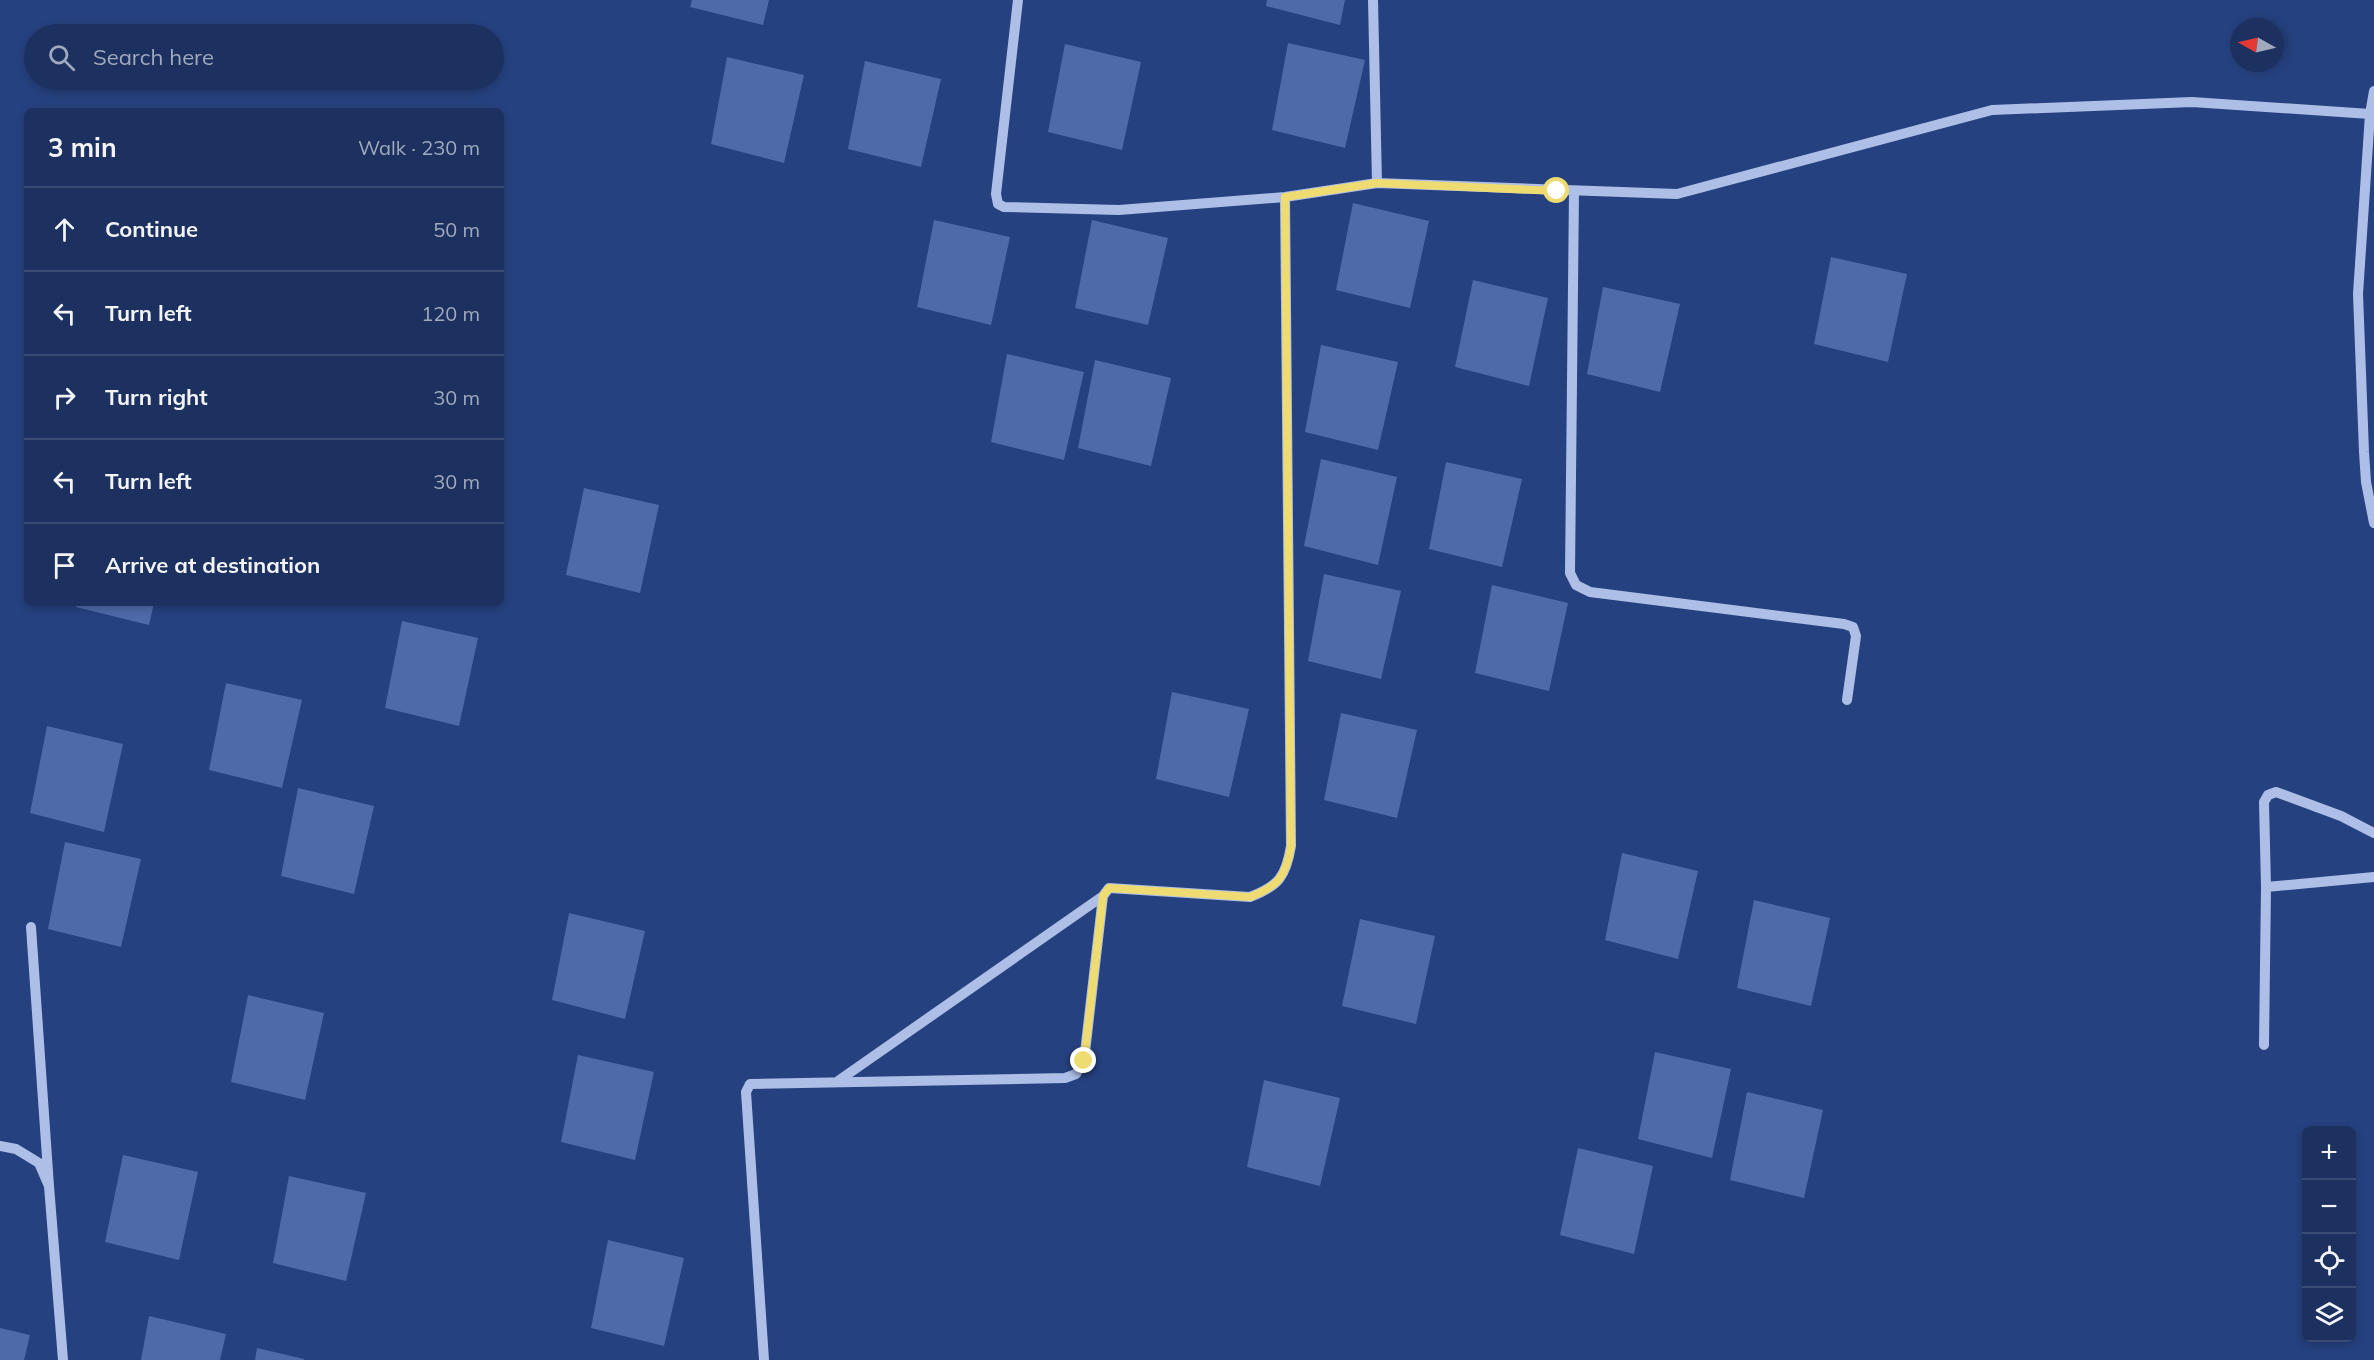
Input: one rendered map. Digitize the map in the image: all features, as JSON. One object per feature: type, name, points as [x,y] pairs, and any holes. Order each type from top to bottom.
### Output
[{"type":"street","points":[[1018,0],[996,194],[998,204],[1004,207],[1119,210],[1285,197],[1377,183],[1677,194],[1992,110],[2192,102],[2370,114]]},
{"type":"street","points":[[1373,0],[1377,183]]},
{"type":"street","points":[[2374,91],[2370,114],[2358,294],[2366,482],[2374,523]]},
{"type":"street","points":[[1574,191],[1570,573],[1576,585],[1590,592],[1853,627],[1856,636],[1847,700]]},
{"type":"street","points":[[838,1081],[1103,896],[1109,888],[1250,897],[1269,890],[1280,879],[1288,864],[1291,846],[1285,197]]},
{"type":"street","points":[[2264,1045],[2266,887],[2264,802],[2268,795],[2276,792],[2341,816],[2374,833]]},
{"type":"street","points":[[2266,887],[2374,877]]},
{"type":"street","points":[[764,1360],[746,1092],[750,1084],[760,1082],[1065,1078],[1076,1074],[1084,1061],[1103,896]]},
{"type":"street","points":[[31,927],[63,1360]]},
{"type":"street","points":[[0,1146],[16,1149],[39,1163],[49,1186]]},
{"type":"building","points":[[692,0],[769,0],[763,25],[690,7]]},
{"type":"building","points":[[1267,0],[1345,0],[1340,25],[1266,6]]},
{"type":"building","points":[[1288,43],[1365,60],[1345,148],[1272,130]]},
{"type":"building","points":[[1065,44],[1141,62],[1122,150],[1048,132]]},
{"type":"building","points":[[727,57],[804,75],[784,163],[711,144]]},
{"type":"building","points":[[865,61],[941,79],[921,167],[848,149]]},
{"type":"building","points":[[1353,203],[1429,221],[1410,308],[1336,290]]},
{"type":"building","points":[[934,220],[1010,237],[991,325],[917,307]]},
{"type":"building","points":[[1092,220],[1168,238],[1148,325],[1075,308]]},
{"type":"building","points":[[1831,257],[1907,274],[1888,362],[1814,344]]},
{"type":"building","points":[[1473,280],[1548,298],[1529,386],[1455,367]]},
{"type":"building","points":[[1603,287],[1680,304],[1660,392],[1587,374]]},
{"type":"building","points":[[1321,345],[1398,362],[1378,450],[1305,432]]},
{"type":"building","points":[[1007,354],[1084,372],[1064,460],[991,442]]},
{"type":"building","points":[[1095,360],[1171,378],[1151,466],[1078,448]]},
{"type":"building","points":[[1321,459],[1397,477],[1378,565],[1304,546]]},
{"type":"building","points":[[1446,462],[1522,479],[1502,567],[1429,549]]},
{"type":"building","points":[[584,488],[659,505],[640,593],[566,575]]},
{"type":"building","points":[[1324,574],[1401,591],[1381,679],[1308,661]]},
{"type":"building","points":[[1492,585],[1568,603],[1549,691],[1475,673]]},
{"type":"building","points":[[76,606],[153,606],[149,625]]},
{"type":"building","points":[[402,621],[478,638],[459,726],[385,708]]},
{"type":"building","points":[[226,683],[302,700],[282,788],[209,770]]},
{"type":"building","points":[[1172,692],[1249,709],[1229,797],[1156,779]]},
{"type":"building","points":[[1341,713],[1417,730],[1397,818],[1324,800]]},
{"type":"building","points":[[47,726],[123,744],[104,832],[30,813]]},
{"type":"building","points":[[298,788],[374,806],[354,894],[281,876]]},
{"type":"building","points":[[65,842],[141,859],[121,947],[48,929]]},
{"type":"building","points":[[1622,853],[1698,871],[1678,959],[1605,940]]},
{"type":"building","points":[[1754,900],[1830,918],[1811,1006],[1737,988]]},
{"type":"building","points":[[569,913],[645,931],[625,1019],[552,1000]]},
{"type":"building","points":[[1360,919],[1435,936],[1416,1024],[1342,1006]]},
{"type":"building","points":[[248,995],[324,1013],[305,1100],[231,1082]]},
{"type":"building","points":[[1655,1052],[1731,1069],[1712,1158],[1638,1139]]},
{"type":"building","points":[[578,1055],[654,1072],[635,1160],[561,1142]]},
{"type":"building","points":[[1264,1080],[1340,1098],[1320,1186],[1247,1167]]},
{"type":"building","points":[[1747,1092],[1823,1110],[1804,1198],[1730,1180]]},
{"type":"building","points":[[1578,1148],[1653,1166],[1634,1254],[1560,1235]]},
{"type":"building","points":[[123,1155],[198,1172],[179,1260],[105,1242]]},
{"type":"building","points":[[289,1176],[366,1193],[346,1281],[273,1263]]},
{"type":"building","points":[[608,1240],[684,1258],[664,1346],[591,1328]]},
{"type":"building","points":[[149,1316],[226,1334],[220,1360],[141,1360]]},
{"type":"building","points":[[0,1328],[30,1335],[24,1360],[0,1360]]},
{"type":"building","points":[[257,1348],[304,1359],[304,1360],[255,1360]]},
{"type":"route","points":[[1084,1061],[1103,896],[1109,888],[1250,897],[1269,890],[1280,879],[1288,864],[1291,846],[1285,197],[1377,183],[1557,191]]}]
